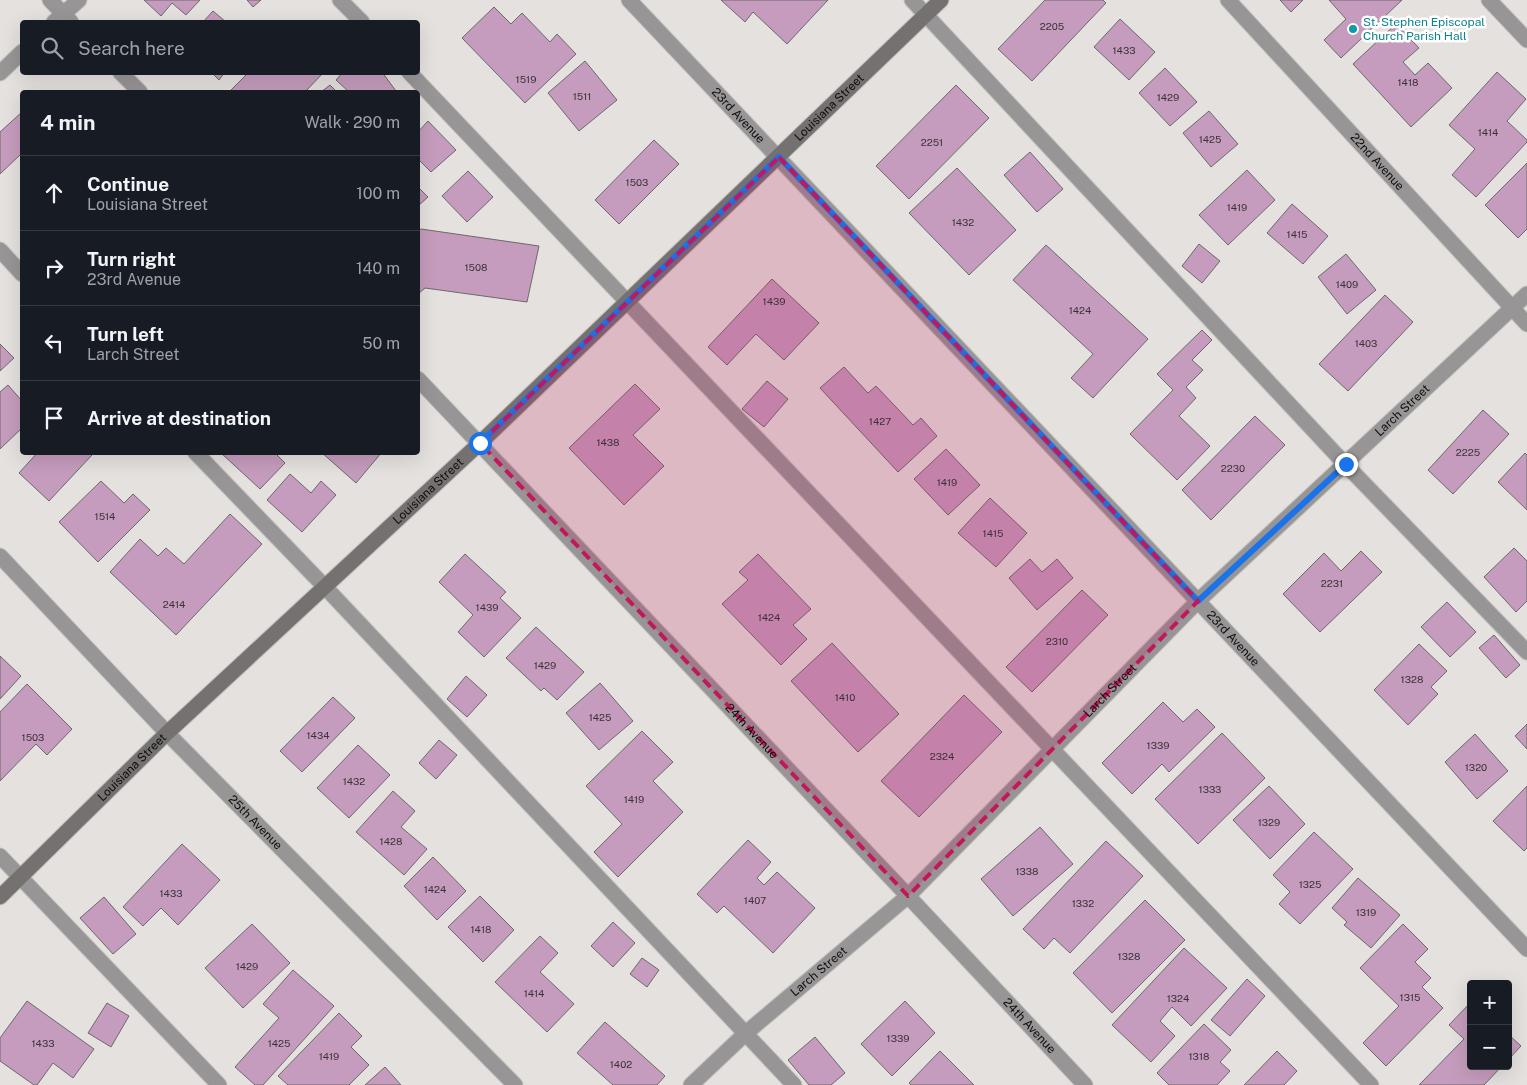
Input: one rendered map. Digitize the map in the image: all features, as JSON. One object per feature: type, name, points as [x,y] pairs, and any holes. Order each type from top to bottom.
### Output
[{"type":"street","points":[[50,0],[63,20],[79,0]]},
{"type":"street","points":[[340,0],[360,20]]},
{"type":"street","name":"23rd Avenue","points":[[630,0],[1527,949]]},
{"type":"street","points":[[912,0],[1346,464],[1527,652]]},
{"type":"street","name":"Louisiana Street","points":[[0,897],[167,733],[480,443],[941,0]]},
{"type":"street","name":"22nd Avenue","points":[[1228,0],[1527,324]]},
{"type":"street","points":[[1489,0],[1527,40]]},
{"type":"street","points":[[0,73],[20,54]]},
{"type":"street","points":[[123,75],[138,90]]},
{"type":"street","points":[[412,75],[1371,1085]]},
{"type":"street","points":[[0,250],[20,272]]},
{"type":"street","name":"Larch Street","points":[[691,1085],[746,1033],[908,896],[1198,601],[1527,294]]},
{"type":"street","name":"24th Avenue","points":[[420,381],[1085,1085]]},
{"type":"street","points":[[198,455],[325,587],[794,1085]]},
{"type":"street","name":"25th Avenue","points":[[0,556],[167,733],[515,1085]]},
{"type":"street","points":[[0,856],[219,1085]]},
{"type":"highlighted area","points":[[779,157],[1198,601],[908,896],[480,443]]},
{"type":"building","points":[[144,0],[200,0],[186,15],[172,3],[161,16]]},
{"type":"building","points":[[247,0],[261,0],[253,7]]},
{"type":"building","points":[[721,0],[828,0],[787,44],[753,12],[745,22]]},
{"type":"building","points":[[1045,0],[1103,0],[1106,3],[1032,81],[998,49]]},
{"type":"building","points":[[1280,0],[1303,0],[1291,12]]},
{"type":"building","name":"St. Stephen Episcopal Church Parish Hall","points":[[1329,0],[1402,0],[1341,58],[1324,40],[1346,19]]},
{"type":"building","points":[[494,7],[511,24],[522,13],[550,42],[557,34],[576,54],[525,103],[462,38]]},
{"type":"building","points":[[213,11],[224,20],[205,20]]},
{"type":"building","points":[[1120,19],[1155,52],[1129,80],[1094,47]]},
{"type":"building","points":[[1396,24],[1419,48],[1403,62],[1415,75],[1428,63],[1452,88],[1411,127],[1353,64]]},
{"type":"building","points":[[585,61],[617,100],[579,131],[548,93]]},
{"type":"building","points":[[1165,68],[1197,102],[1170,126],[1139,93]]},
{"type":"building","points":[[1497,72],[1526,99],[1507,121],[1527,142],[1476,197],[1452,175],[1475,149],[1449,125]]},
{"type":"building","points":[[214,75],[223,75],[219,80]]},
{"type":"building","points":[[246,75],[321,75],[307,90],[231,90]]},
{"type":"building","points":[[340,75],[384,75],[395,90],[347,90],[336,80]]},
{"type":"building","points":[[330,85],[335,90],[324,90]]},
{"type":"building","points":[[956,85],[989,118],[909,199],[876,166]]},
{"type":"building","points":[[1209,111],[1238,144],[1211,167],[1183,133]]},
{"type":"building","points":[[20,114],[20,155],[0,174],[0,132]]},
{"type":"building","points":[[428,121],[456,150],[431,172],[420,161],[420,130]]},
{"type":"building","points":[[654,140],[679,164],[619,224],[595,200]]},
{"type":"building","points":[[1030,152],[1063,189],[1037,212],[1004,175]]},
{"type":"building","points":[[1527,163],[1527,229],[1518,238],[1485,205]]},
{"type":"building","points":[[957,168],[1016,230],[969,275],[909,213]]},
{"type":"building","points":[[1247,170],[1275,200],[1228,245],[1199,215]]},
{"type":"building","points":[[468,171],[493,197],[467,222],[442,196]]},
{"type":"building","points":[[420,189],[428,197],[420,204]]},
{"type":"building","points":[[1292,204],[1328,236],[1303,264],[1267,233]]},
{"type":"building","points":[[420,230],[539,246],[527,302],[425,288],[420,292]]},
{"type":"building","points":[[1199,244],[1220,261],[1202,283],[1182,266]]},
{"type":"building","points":[[1046,245],[1148,339],[1093,398],[1071,378],[1093,354],[1013,280]]},
{"type":"building","points":[[1346,254],[1376,290],[1347,314],[1318,277]]},
{"type":"building","points":[[772,279],[819,323],[784,360],[756,334],[727,365],[708,347]]},
{"type":"building","points":[[1385,295],[1413,322],[1348,391],[1319,364]]},
{"type":"building","points":[[1202,330],[1212,340],[1192,360],[1203,370],[1186,387],[1196,398],[1179,416],[1210,446],[1177,480],[1130,434],[1173,390],[1157,374]]},
{"type":"building","points":[[0,344],[14,358],[0,371]]},
{"type":"building","points":[[844,367],[868,393],[876,386],[913,425],[921,418],[937,436],[898,472],[820,388]]},
{"type":"building","points":[[767,381],[788,399],[764,427],[742,409]]},
{"type":"building","points":[[635,384],[660,409],[633,435],[664,466],[624,505],[569,448]]},
{"type":"building","points":[[8,385],[20,399],[20,430],[0,449],[0,392]]},
{"type":"building","points":[[1483,410],[1509,434],[1453,494],[1428,470]]},
{"type":"building","points":[[1255,416],[1285,445],[1211,520],[1182,490]]},
{"type":"building","points":[[946,449],[980,485],[948,515],[914,479]]},
{"type":"building","points":[[1525,453],[1527,455],[1527,510],[1498,482]]},
{"type":"building","points":[[35,455],[92,455],[49,501],[19,473]]},
{"type":"building","points":[[223,455],[277,455],[285,463],[260,489]]},
{"type":"building","points":[[324,455],[379,455],[356,483]]},
{"type":"building","points":[[290,474],[311,493],[321,481],[336,495],[302,532],[267,500]]},
{"type":"building","points":[[101,481],[124,503],[133,494],[150,510],[98,562],[59,522]]},
{"type":"building","points":[[990,498],[1027,533],[996,567],[958,533]]},
{"type":"building","points":[[230,514],[262,544],[176,635],[110,572],[140,539],[158,556],[166,548],[184,564]]},
{"type":"building","points":[[1514,548],[1527,561],[1527,601],[1516,612],[1484,577]]},
{"type":"building","points":[[1361,551],[1382,572],[1320,632],[1283,594],[1324,553],[1341,571]]},
{"type":"building","points":[[465,554],[506,592],[500,598],[521,618],[484,657],[458,632],[473,615],[439,582]]},
{"type":"building","points":[[758,554],[811,609],[793,625],[807,639],[781,665],[722,604],[748,580],[739,572]]},
{"type":"building","points":[[1030,559],[1042,572],[1057,559],[1073,578],[1037,610],[1009,578]]},
{"type":"building","points":[[1082,590],[1108,615],[1032,692],[1006,667]]},
{"type":"building","points":[[1447,602],[1476,632],[1450,657],[1421,627]]},
{"type":"building","points":[[536,627],[584,672],[557,700],[544,688],[541,691],[506,658]]},
{"type":"building","points":[[1494,635],[1520,665],[1506,678],[1479,648]]},
{"type":"building","points":[[832,643],[899,714],[858,752],[791,681]]},
{"type":"building","points":[[1419,644],[1447,671],[1431,687],[1438,694],[1408,725],[1374,690]]},
{"type":"building","points":[[0,656],[21,676],[0,699]]},
{"type":"building","points":[[466,676],[487,695],[467,717],[447,699]]},
{"type":"building","points":[[600,683],[633,721],[599,750],[566,713]]},
{"type":"building","points":[[27,684],[72,729],[47,755],[36,744],[0,781],[0,712]]},
{"type":"building","points":[[964,695],[1002,732],[919,817],[881,781]]},
{"type":"building","points":[[333,697],[355,718],[302,772],[280,751]]},
{"type":"building","points":[[1163,702],[1183,722],[1197,709],[1215,727],[1169,772],[1162,764],[1132,794],[1102,763]]},
{"type":"building","points":[[1527,724],[1527,749],[1515,736]]},
{"type":"building","points":[[642,731],[673,762],[653,781],[683,812],[618,877],[594,852],[622,824],[586,786]]},
{"type":"building","points":[[1222,733],[1265,778],[1198,844],[1155,799]]},
{"type":"building","points":[[1475,734],[1508,771],[1477,799],[1445,762]]},
{"type":"building","points":[[439,740],[457,755],[436,779],[419,763]]},
{"type":"building","points":[[358,745],[390,775],[349,818],[317,788]]},
{"type":"building","points":[[1269,786],[1305,824],[1270,859],[1233,820]]},
{"type":"building","points":[[1527,786],[1527,848],[1524,851],[1493,821]]},
{"type":"building","points":[[393,791],[415,811],[401,827],[427,849],[404,875],[356,832]]},
{"type":"building","points":[[1040,827],[1073,864],[1013,916],[981,879]]},
{"type":"building","points":[[1314,832],[1353,869],[1300,924],[1279,904],[1290,892],[1273,875]]},
{"type":"building","points":[[748,840],[771,862],[757,878],[764,885],[777,872],[815,908],[773,953],[724,906],[717,913],[697,894]]},
{"type":"building","points":[[1106,841],[1143,876],[1070,953],[1054,938],[1044,949],[1023,929]]},
{"type":"building","points":[[182,844],[220,880],[178,925],[161,908],[143,926],[123,907]]},
{"type":"building","points":[[433,857],[466,891],[437,920],[404,886]]},
{"type":"building","points":[[1358,878],[1400,915],[1371,948],[1344,925],[1347,922],[1332,908]]},
{"type":"building","points":[[480,896],[514,930],[483,962],[448,927]]},
{"type":"building","points":[[104,897],[136,934],[113,954],[80,918]]},
{"type":"building","points":[[1145,900],[1185,940],[1112,1013],[1073,973]]},
{"type":"building","points":[[613,922],[635,943],[613,967],[591,946]]},
{"type":"building","points":[[252,924],[290,963],[243,1008],[205,968]]},
{"type":"building","points":[[1403,924],[1428,949],[1415,962],[1431,978],[1422,987],[1443,1008],[1386,1066],[1363,1043],[1399,1006],[1360,968]]},
{"type":"building","points":[[540,936],[558,953],[540,972],[574,1004],[547,1032],[495,982]]},
{"type":"building","points":[[1184,948],[1227,988],[1191,1026],[1172,1007],[1160,1021],[1175,1036],[1151,1062],[1112,1025]]},
{"type":"building","points":[[642,958],[659,970],[647,987],[630,974]]},
{"type":"building","points":[[293,970],[334,1006],[263,1085],[255,1085],[235,1067],[279,1018],[263,1004]]},
{"type":"building","points":[[1247,979],[1265,996],[1230,1036],[1211,1020]]},
{"type":"building","points":[[27,1001],[94,1049],[73,1078],[53,1063],[37,1085],[34,1085],[0,1061],[0,1038]]},
{"type":"building","points":[[905,1001],[935,1033],[892,1076],[861,1044]]},
{"type":"building","points":[[107,1003],[129,1016],[111,1047],[88,1033]]},
{"type":"building","points":[[1467,1006],[1467,1070],[1498,1070],[1484,1085],[1419,1085],[1464,1039],[1449,1025]]},
{"type":"building","points":[[339,1013],[362,1036],[351,1047],[369,1065],[349,1085],[288,1085],[278,1076]]},
{"type":"building","points":[[605,1022],[665,1076],[657,1085],[613,1085],[577,1053]]},
{"type":"building","points":[[1204,1024],[1231,1050],[1220,1062],[1230,1071],[1217,1085],[1169,1085],[1157,1073]]},
{"type":"building","points":[[815,1037],[845,1073],[831,1085],[809,1085],[788,1060]]},
{"type":"building","points":[[1512,1038],[1521,1046],[1512,1056]]},
{"type":"building","points":[[940,1051],[974,1085],[911,1085],[909,1083]]},
{"type":"building","points":[[1277,1051],[1297,1071],[1284,1085],[1244,1085]]},
{"type":"building","points":[[385,1067],[401,1085],[365,1085]]},
{"type":"place","name":"St. Stephen Episcopal Church Parish Hall","points":[[1353,29]]},
{"type":"route","points":[[480,443],[779,157],[1198,601],[1346,464]]}]
